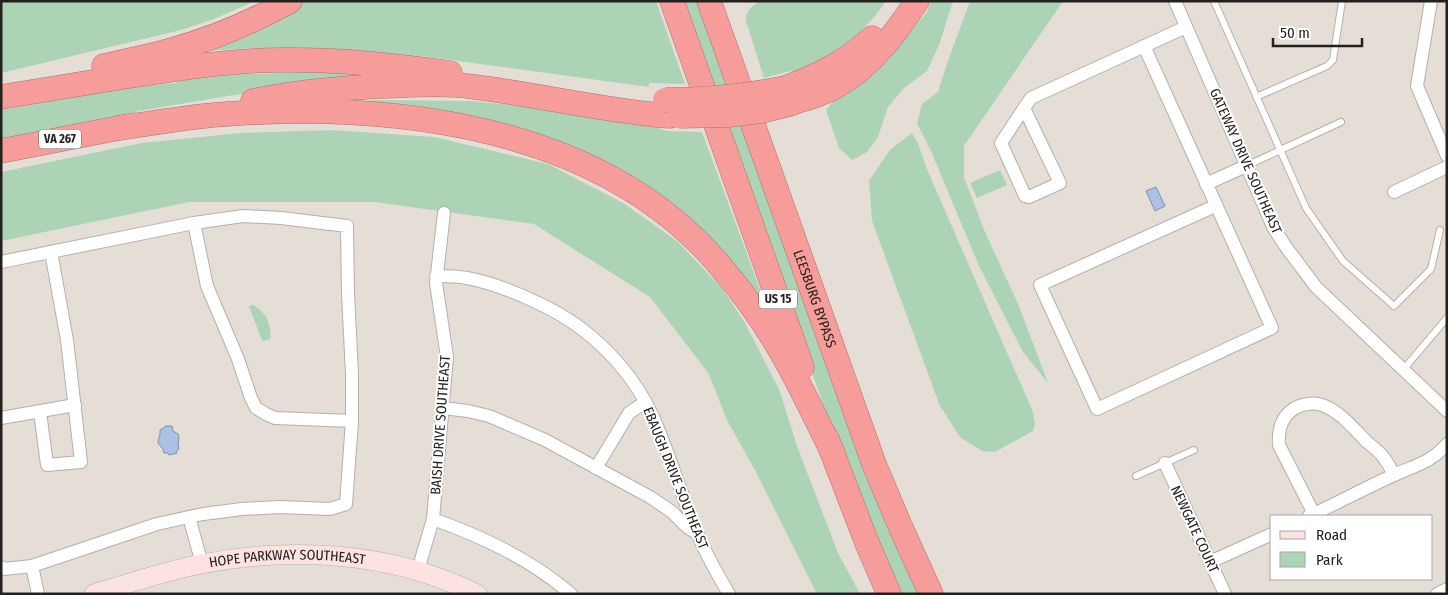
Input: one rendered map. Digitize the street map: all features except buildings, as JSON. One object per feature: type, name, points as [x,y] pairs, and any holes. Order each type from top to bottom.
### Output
[{"type":"highway","points":[[1,89],[169,51],[246,23],[290,1]]},
{"type":"highway","name":"US 15","points":[[672,1],[833,453],[866,543],[889,594]]},
{"type":"highway","name":"LEESBURG BYPASS","points":[[710,1],[874,464],[931,594]]},
{"type":"highway","points":[[787,96],[858,50],[873,37],[901,1]]},
{"type":"highway","points":[[120,128],[299,92],[428,84],[474,87],[641,114],[690,100],[763,93],[787,96],[820,94],[858,71],[888,41],[917,1]]},
{"type":"highway","points":[[1,97],[182,68],[238,62],[324,60],[400,65],[582,92],[667,108]]},
{"type":"highway","points":[[120,128],[226,114],[338,111],[376,114],[424,120],[519,140],[587,166],[625,186],[655,207],[700,244],[726,274],[755,311],[788,364],[833,453]]},
{"type":"highway","name":"VA 267","points":[[1,151],[120,128]]},
{"type":"street","name":"GATEWAY DRIVE SOUTHEAST","points":[[1175,1],[1246,166],[1286,247],[1316,287],[1447,411]]},
{"type":"street","points":[[1431,1],[1417,86],[1447,156]]},
{"type":"street","points":[[1024,108],[1060,182],[1029,197],[1026,196],[1001,143],[1024,108],[1031,98],[1186,27]]},
{"type":"street","points":[[1144,46],[1272,328],[1097,409],[1040,285],[1215,206]]},
{"type":"street","points":[[1206,184],[1246,166]]},
{"type":"street","points":[[1394,192],[1447,167]]},
{"type":"street","name":"BAISH DRIVE SOUTHEAST","points":[[418,570],[433,519],[447,357],[436,276],[444,213]]},
{"type":"street","points":[[1,262],[194,223],[242,216],[281,218],[347,226],[352,374],[352,421],[346,504],[330,509],[280,507],[203,514],[157,524],[32,566],[4,569],[1,567]]},
{"type":"street","points":[[194,223],[207,286],[238,359],[256,408],[276,418],[352,421]]},
{"type":"street","points":[[40,412],[47,465],[81,462],[67,340],[51,252]]},
{"type":"street","name":"EBAUGH DRIVE SOUTHEAST","points":[[436,276],[468,278],[524,296],[550,308],[598,342],[616,361],[632,381],[657,425],[698,534],[729,594]]},
{"type":"street","points":[[596,468],[628,413],[645,402]]},
{"type":"street","points":[[1394,475],[1384,458],[1337,413],[1322,405],[1312,403],[1301,405],[1286,416],[1281,425],[1278,434],[1279,445],[1311,515],[1425,462],[1439,453],[1447,444]]},
{"type":"street","points":[[1,418],[75,405]]},
{"type":"street","points":[[443,408],[489,416],[545,440],[650,497],[672,512],[687,527],[698,534]]},
{"type":"street","name":"NEWGATE COURT","points":[[1165,464],[1225,594]]},
{"type":"street","points":[[189,517],[202,564]]},
{"type":"street","points":[[433,519],[503,548],[534,567],[570,594]]},
{"type":"street","points":[[1210,562],[1270,535]]},
{"type":"street","name":"HOPE PARKWAY SOUTHEAST","points":[[94,594],[160,574],[202,564],[281,555],[321,555],[386,562],[441,578],[477,594]]},
{"type":"street","points":[[32,566],[38,594]]},
{"type":"street","points":[[1437,594],[1447,590]]},
{"type":"lane","points":[[1214,1],[1306,208],[1343,261],[1394,306],[1431,269],[1440,230]]},
{"type":"lane","points":[[1256,98],[1327,66],[1333,60],[1342,1]]},
{"type":"lane","points":[[1246,166],[1341,122]]},
{"type":"lane","points":[[1403,370],[1447,318]]},
{"type":"lane","points":[[1136,476],[1194,450]]},
{"type":"green space","points":[[1,1],[255,1],[214,19],[181,30],[1,73]]},
{"type":"green space","points":[[304,1],[656,1],[685,84],[649,83],[649,87],[421,56],[329,49],[254,48],[202,51]]},
{"type":"green space","points":[[679,1],[700,1],[921,594],[898,594],[827,415]]},
{"type":"green space","points":[[760,1],[886,1],[857,35],[834,52],[794,72],[790,71],[764,78],[746,21],[750,9]]},
{"type":"green space","points":[[931,1],[953,1],[939,45],[927,71],[904,88],[888,107],[878,137],[867,152],[852,160],[839,148],[826,110],[834,100],[890,57],[927,12]]},
{"type":"green space","points":[[970,1],[1063,1],[964,146],[964,177],[985,232],[1018,304],[1048,383],[1023,352],[979,266],[931,151],[917,123],[922,104],[938,92]]},
{"type":"green space","points":[[327,71],[421,80],[303,86],[227,96],[139,111],[1,140],[1,110],[130,87],[176,83],[182,79]]},
{"type":"green space","points":[[377,100],[472,101],[537,108],[656,127],[667,131],[702,132],[771,319],[659,197],[356,102]]},
{"type":"green space","points":[[332,130],[434,137],[548,164],[623,203],[677,241],[722,288],[745,323],[779,389],[798,449],[838,553],[860,594],[817,594],[757,474],[726,418],[709,374],[650,297],[534,224],[375,202],[189,202],[1,241],[1,172],[142,143],[240,133]]},
{"type":"green space","points":[[912,133],[918,143],[926,167],[1033,412],[1035,424],[1033,431],[995,452],[982,451],[960,437],[940,406],[872,221],[869,181],[890,150]]},
{"type":"green space","points":[[1000,170],[1007,185],[977,198],[970,183]]},
{"type":"green space","points":[[253,305],[267,319],[270,339],[262,341],[249,306]]},
{"type":"water","points":[[1156,187],[1165,206],[1155,211],[1146,191]]},
{"type":"water","points":[[166,426],[172,426],[173,431],[179,437],[177,453],[169,455],[164,453],[158,443],[160,430]]}]
